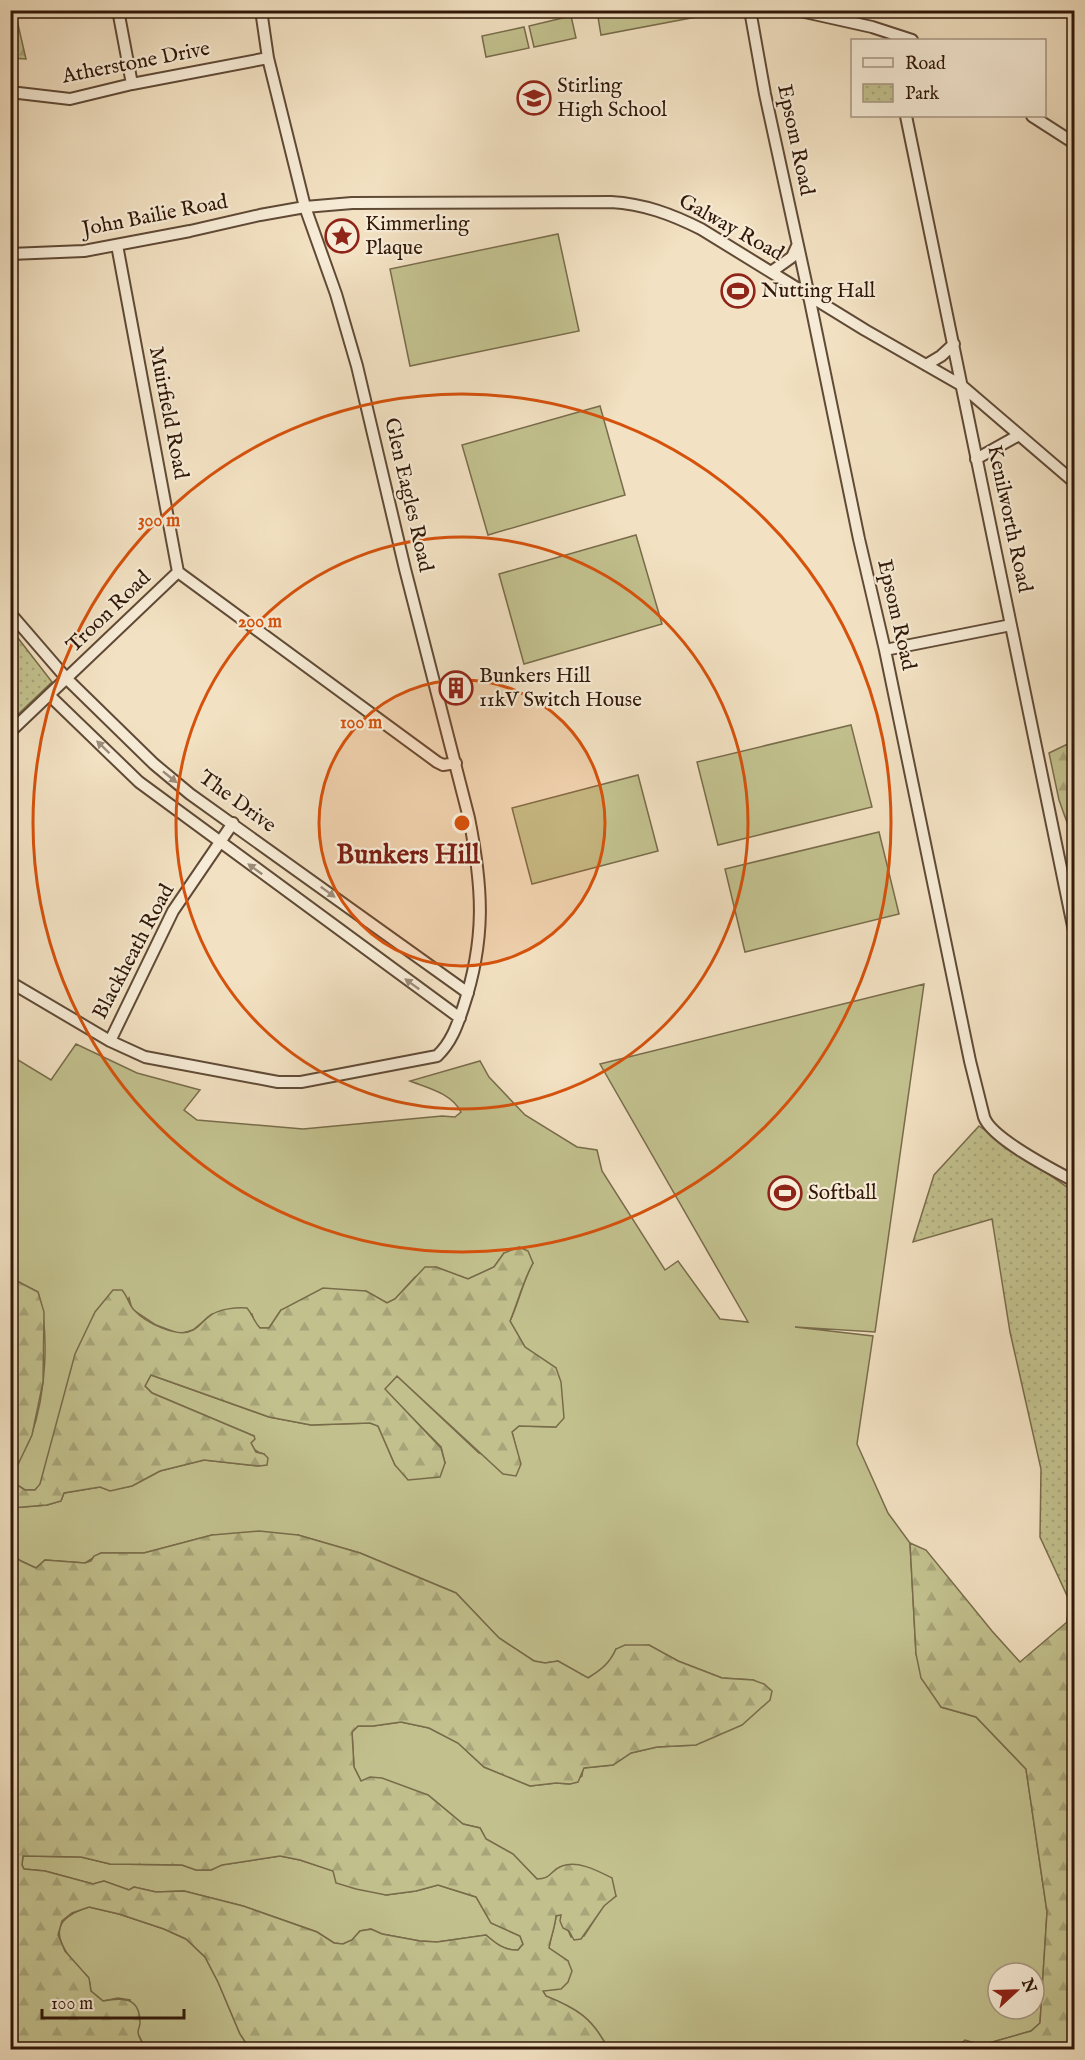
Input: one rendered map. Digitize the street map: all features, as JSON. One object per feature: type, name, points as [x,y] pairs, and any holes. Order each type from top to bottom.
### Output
[{"type":"street","points":[[118,10],[132,84]]},
{"type":"street","name":"Glen Eagles Road","points":[[10,982],[110,1041],[145,1058],[289,1083],[437,1056],[450,1040],[468,993],[480,943],[482,902],[477,856],[357,366],[336,294],[305,207],[268,58],[261,10]]},
{"type":"street","name":"Epsom Road","points":[[750,10],[765,94],[859,539],[885,650],[970,1061],[987,1125],[1022,1152],[1074,1181]]},
{"type":"street","points":[[796,10],[906,39]]},
{"type":"street","name":"Atherstone Drive","points":[[10,92],[70,99],[132,84],[268,58]]},
{"type":"street","name":"Kenilworth Road","points":[[906,117],[1074,931]]},
{"type":"street","points":[[1034,117],[1074,143]]},
{"type":"street","name":"Galway Road","points":[[305,207],[352,203],[611,202],[634,204],[679,217],[961,385],[1074,482]]},
{"type":"street","name":"John Bailie Road","points":[[10,254],[84,251],[305,207]]},
{"type":"street","name":"Muirfield Road","points":[[117,245],[178,572]]},
{"type":"street","points":[[771,272],[792,257],[797,246]]},
{"type":"street","points":[[926,365],[941,356],[954,344]]},
{"type":"street","points":[[976,459],[1019,435]]},
{"type":"street","points":[[178,572],[437,762],[443,765],[456,763]]},
{"type":"street","name":"Troon Road","points":[[10,732],[178,572]]},
{"type":"street","name":"The Drive","points":[[10,613],[67,679],[154,764],[190,794],[468,993]]},
{"type":"street","points":[[885,650],[1011,625]]},
{"type":"street","name":"The Drive","points":[[50,696],[139,782],[460,1018]]},
{"type":"street","name":"Blackheath Road","points":[[110,1041],[173,911],[233,823]]},
{"type":"green space","points":[[728,10],[601,35],[597,11]]},
{"type":"green space","points":[[11,15],[16,16],[26,59],[11,58]]},
{"type":"green space","points":[[571,16],[576,38],[534,47],[529,26]]},
{"type":"green space","points":[[524,27],[529,48],[486,57],[482,36]]},
{"type":"green space","points":[[558,234],[579,331],[410,366],[390,269]]},
{"type":"green space","points":[[600,406],[625,495],[488,535],[462,445]]},
{"type":"green space","points":[[636,535],[662,624],[524,664],[499,574]]},
{"type":"green space","points":[[11,629],[52,682],[11,721]]},
{"type":"green space","points":[[851,725],[872,807],[718,845],[697,762]]},
{"type":"green space","points":[[1074,741],[1074,842],[1059,800],[1049,753]]},
{"type":"green space","points":[[638,775],[658,851],[532,884],[512,808]]},
{"type":"green space","points":[[879,832],[899,914],[745,952],[725,869]]},
{"type":"green space","points":[[924,984],[875,1332],[795,1327],[873,1336],[857,1444],[888,1513],[910,1543],[916,1654],[941,1707],[976,1717],[1026,1769],[1047,1912],[1044,1961],[986,1961],[986,2021],[1040,2021],[1031,2031],[982,2045],[954,2049],[608,2049],[590,2022],[575,2010],[545,1996],[543,1991],[568,1961],[549,1948],[556,1916],[561,1914],[571,1937],[584,1936],[604,1905],[616,1896],[560,1867],[546,1879],[537,1879],[513,1854],[486,1839],[480,1828],[463,1824],[428,1795],[361,1781],[354,1767],[352,1732],[358,1726],[401,1722],[429,1728],[458,1743],[484,1767],[530,1786],[570,1784],[582,1776],[583,1768],[613,1765],[631,1753],[657,1747],[696,1745],[753,1680],[722,1678],[678,1661],[649,1645],[616,1649],[605,1666],[588,1678],[558,1661],[545,1663],[534,1661],[499,1638],[456,1593],[360,1553],[298,1535],[212,1535],[144,1553],[101,1553],[85,1563],[45,1560],[36,1568],[11,1554],[11,1508],[47,1505],[61,1501],[64,1493],[100,1487],[110,1490],[132,1486],[160,1471],[204,1460],[259,1466],[264,1454],[253,1447],[251,1443],[254,1436],[152,1393],[145,1386],[151,1375],[269,1417],[311,1425],[370,1423],[378,1426],[395,1465],[445,1463],[441,1447],[384,1389],[397,1376],[479,1453],[520,1464],[512,1432],[519,1426],[556,1427],[556,1368],[525,1347],[510,1321],[533,1263],[504,1253],[494,1267],[468,1279],[436,1267],[415,1277],[395,1299],[387,1303],[366,1291],[281,1310],[269,1328],[260,1328],[254,1322],[252,1314],[212,1314],[193,1330],[180,1334],[156,1325],[132,1309],[129,1298],[59,1420],[40,1485],[35,1490],[25,1490],[14,1483],[14,1477],[17,1465],[29,1442],[40,1402],[45,1345],[42,1308],[38,1292],[11,1278],[10,1055],[51,1080],[76,1044],[137,1073],[200,1090],[184,1110],[197,1120],[303,1129],[442,1116],[455,1117],[461,1112],[451,1100],[410,1081],[480,1061],[489,1077],[525,1115],[577,1147],[597,1150],[602,1171],[665,1270],[678,1261],[720,1319],[748,1322],[600,1064]]},
{"type":"green space","points":[[979,1126],[1074,1192],[1074,1602],[1069,1600],[1040,1537],[1041,1469],[1010,1332],[992,1219],[913,1242],[934,1175]]},
{"type":"green space","points":[[519,1247],[528,1251],[533,1263],[510,1321],[525,1347],[556,1368],[561,1382],[564,1418],[556,1427],[519,1426],[512,1432],[521,1464],[516,1476],[503,1474],[397,1376],[385,1389],[441,1448],[445,1463],[440,1477],[408,1480],[395,1465],[378,1426],[370,1423],[311,1425],[269,1417],[151,1375],[145,1386],[152,1393],[254,1436],[255,1439],[251,1443],[256,1452],[268,1458],[267,1465],[204,1460],[160,1471],[132,1486],[110,1491],[100,1487],[64,1493],[61,1501],[47,1505],[11,1508],[11,1278],[38,1292],[44,1312],[43,1382],[32,1435],[13,1475],[14,1483],[25,1490],[35,1490],[40,1484],[75,1354],[95,1312],[113,1290],[122,1290],[132,1308],[139,1315],[170,1331],[193,1330],[215,1313],[238,1308],[247,1308],[260,1328],[269,1328],[281,1310],[323,1288],[366,1291],[387,1303],[395,1299],[425,1267],[436,1267],[468,1279],[494,1267],[504,1253]]},
{"type":"green space","points":[[259,1531],[298,1535],[360,1553],[456,1593],[499,1638],[534,1661],[545,1663],[558,1661],[588,1678],[605,1666],[616,1649],[625,1645],[649,1645],[678,1661],[722,1678],[753,1680],[764,1684],[772,1691],[770,1700],[742,1725],[696,1745],[657,1747],[631,1753],[613,1765],[584,1768],[578,1782],[570,1784],[530,1786],[484,1767],[458,1743],[429,1728],[401,1722],[358,1726],[352,1732],[354,1767],[361,1781],[370,1777],[382,1778],[428,1795],[463,1824],[480,1828],[486,1839],[513,1854],[537,1879],[546,1878],[562,1866],[575,1864],[612,1878],[616,1896],[604,1906],[581,1939],[574,1940],[569,1931],[563,1928],[560,1921],[561,1915],[556,1916],[549,1948],[568,1961],[572,1971],[568,1982],[561,1989],[543,1991],[546,1996],[583,2015],[596,2029],[608,2049],[250,2049],[240,2034],[205,1957],[186,1939],[119,1914],[89,1907],[72,1913],[62,1921],[58,1935],[65,1951],[89,1978],[91,1991],[103,2001],[123,1999],[134,2004],[139,2014],[138,2034],[146,2049],[11,2049],[11,1554],[36,1568],[45,1560],[85,1563],[101,1553],[144,1553],[212,1535]],"holes":[[[23,1856],[81,1857],[110,1864],[182,1865],[196,1870],[211,1870],[222,1865],[280,1856],[333,1871],[336,1883],[386,1895],[438,1885],[476,1897],[491,1923],[520,1936],[523,1944],[518,1950],[509,1949],[497,1944],[486,1935],[437,1942],[420,1941],[382,1934],[371,1929],[360,1931],[352,1940],[343,1944],[334,1943],[317,1932],[243,1906],[184,1891],[156,1892],[134,1887],[129,1890],[104,1881],[93,1884],[45,1871],[24,1869],[22,1865]]]},
{"type":"green space","points":[[910,1543],[926,1550],[1020,1662],[1067,1622],[1069,1600],[1074,1602],[1074,2049],[954,2049],[965,2040],[982,2045],[1031,2031],[1040,2021],[1046,2021],[1046,1961],[1044,1961],[1047,1912],[1026,1769],[976,1717],[941,1707],[921,1678],[916,1654]]},
{"type":"green space","points":[[23,1856],[81,1857],[110,1864],[182,1865],[196,1870],[211,1870],[221,1865],[280,1856],[334,1871],[337,1878],[386,1895],[438,1885],[476,1897],[491,1923],[520,1936],[523,1944],[518,1950],[509,1949],[497,1944],[486,1935],[437,1942],[420,1941],[382,1934],[371,1929],[360,1931],[352,1940],[343,1944],[334,1943],[317,1932],[243,1906],[184,1891],[156,1892],[134,1887],[129,1890],[104,1881],[93,1884],[45,1871],[24,1869]]},
{"type":"green space","points":[[89,1907],[119,1914],[186,1939],[205,1957],[240,2034],[250,2049],[146,2049],[138,2034],[130,2000],[118,1998],[103,2001],[91,1991],[88,1977],[74,1963],[62,1944],[60,1929],[63,1922],[68,1916]]},
{"type":"place","name":"Stirling High School","points":[[534,98]]},
{"type":"place","name":"Kimmerling Plaque","points":[[342,236]]},
{"type":"place","name":"Nutting Hall","points":[[738,291]]},
{"type":"place","name":"Bunkers Hill 11kV Switch House","points":[[456,688]]},
{"type":"place","name":"Softball","points":[[785,1193]]},
{"type":"district","name":"Bunkers Hill","points":[[408,856]]}]
